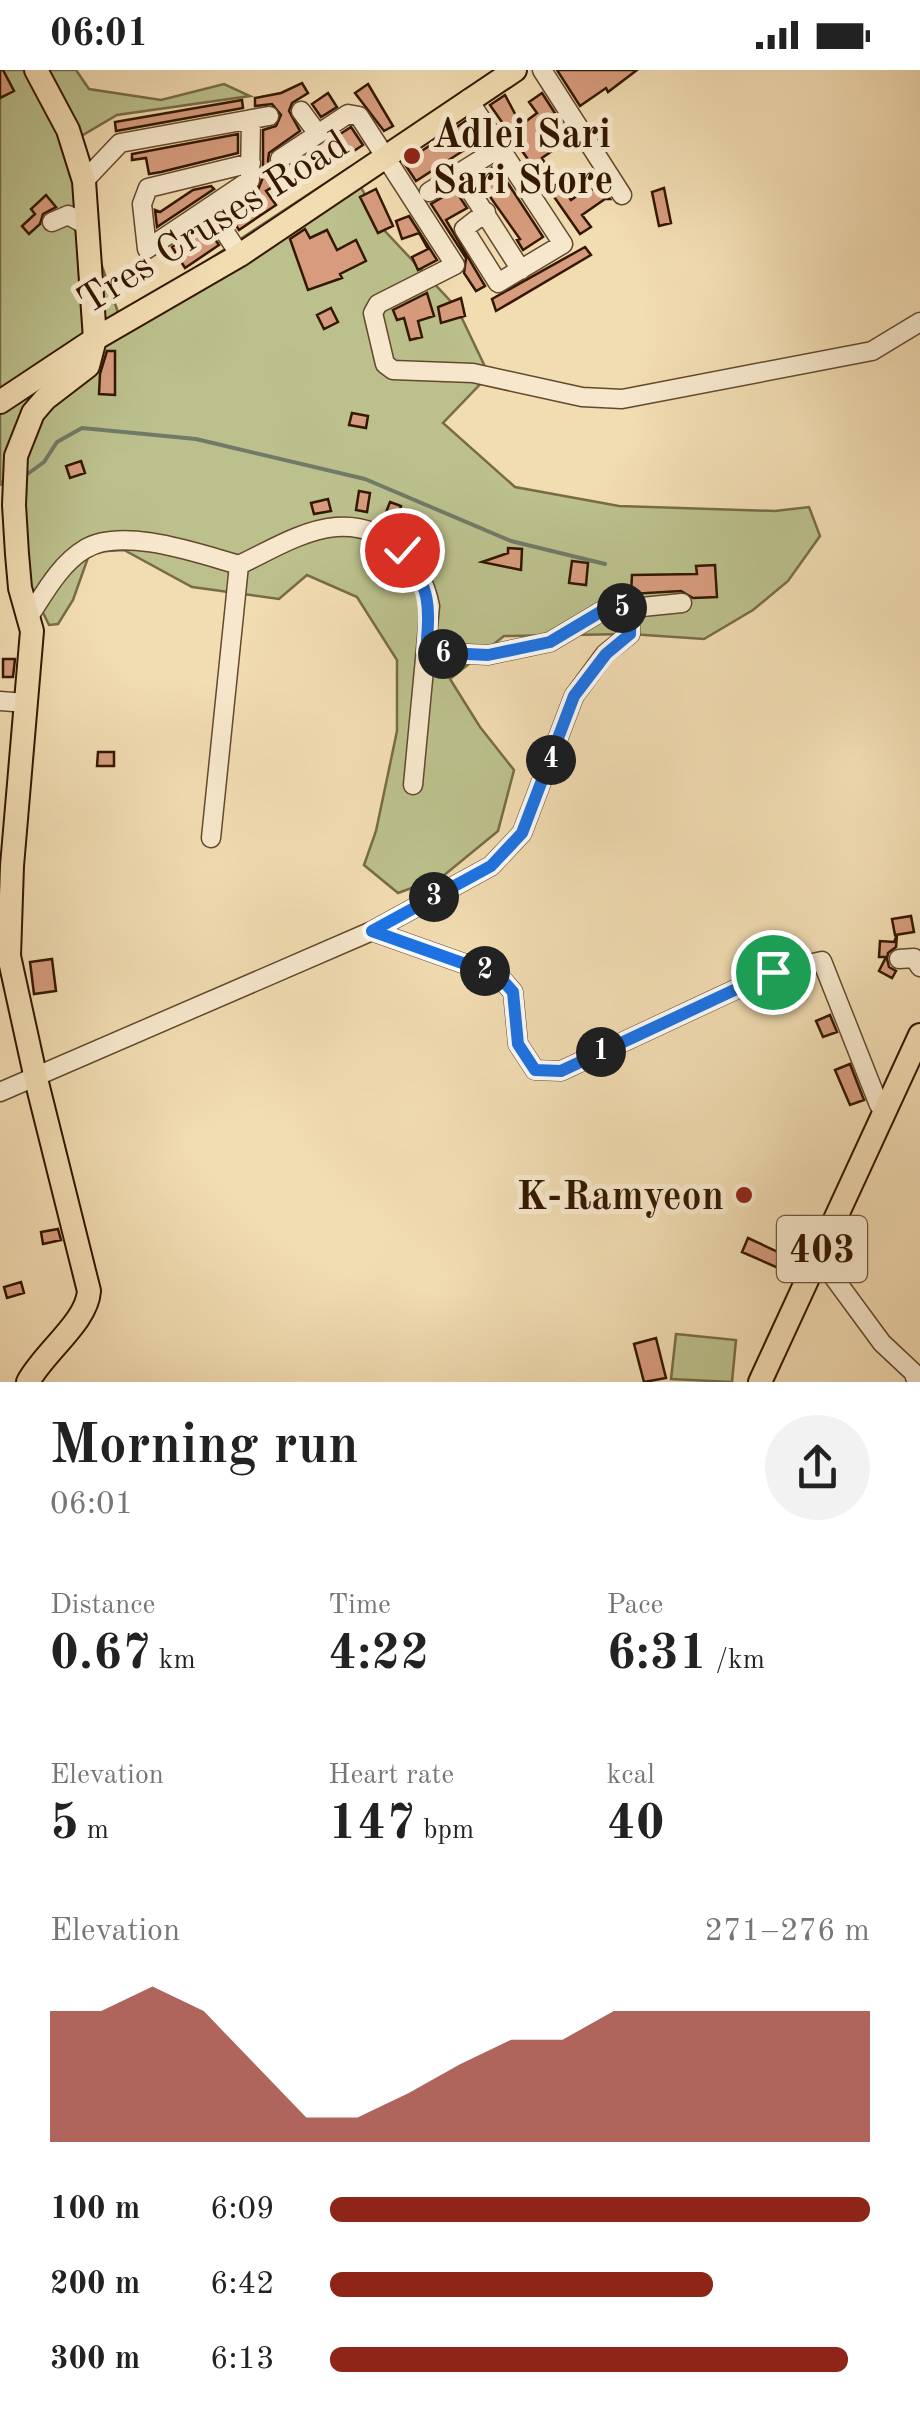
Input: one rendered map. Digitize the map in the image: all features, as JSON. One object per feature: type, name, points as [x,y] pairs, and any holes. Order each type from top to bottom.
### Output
[{"type":"main road","name":"Tres Cruses Road","points":[[0,402],[95,338],[240,255],[514,70]]},
{"type":"main road","points":[[28,1382],[41,1360],[82,1316],[89,1291],[9,956],[8,816],[26,703],[32,631],[20,588],[14,505],[16,456],[33,413],[88,366],[95,338],[84,180],[68,130],[38,71]]},
{"type":"main road","name":"403","points":[[760,1382],[920,1035]]},
{"type":"street","points":[[542,70],[622,194]]},
{"type":"street","points":[[468,99],[563,244],[498,283],[464,230],[486,212]]},
{"type":"street","points":[[301,111],[318,134]]},
{"type":"street","points":[[280,159],[354,113],[360,116],[455,264],[378,304],[373,313],[385,364],[393,370],[473,374],[582,398],[622,399],[872,351],[920,322]]},
{"type":"street","points":[[84,180],[120,143],[260,117],[250,180],[147,250],[142,204],[148,188],[250,163]]},
{"type":"street","points":[[429,192],[501,147]]},
{"type":"street","points":[[459,174],[521,270]]},
{"type":"street","points":[[209,208],[240,255]]},
{"type":"street","points":[[52,222],[68,215],[88,226]]},
{"type":"street","points":[[30,615],[67,564],[86,548],[105,541],[175,548],[240,565],[299,537],[335,527],[360,529],[385,538],[402,550],[426,588],[430,606],[413,785]]},
{"type":"street","points":[[212,838],[240,565]]},
{"type":"street","points":[[426,652],[488,655],[550,642],[602,611],[682,603]]},
{"type":"street","points":[[0,1092],[372,931],[491,866],[522,833],[574,696],[606,654],[630,634],[631,606]]},
{"type":"street","points":[[0,701],[26,703]]},
{"type":"street","points":[[372,931],[499,976],[513,992],[518,1044],[535,1070],[561,1071],[773,972],[822,961],[879,1105],[887,1109]]},
{"type":"street","points":[[899,959],[914,958],[920,967]]},
{"type":"street","points":[[818,1256],[882,1343],[914,1372],[917,1382]]},
{"type":"green space","points":[[0,70],[76,70],[89,89],[161,100],[224,84],[250,96],[117,115],[78,138],[88,226],[120,318],[350,167],[384,230],[457,308],[489,375],[443,423],[515,487],[619,506],[775,511],[809,507],[820,536],[788,581],[753,610],[704,639],[630,634],[504,636],[450,679],[480,727],[514,770],[498,831],[442,877],[398,893],[364,865],[376,831],[397,731],[397,660],[357,597],[307,575],[279,599],[192,587],[124,550],[90,552],[73,600],[58,624],[49,625],[27,580],[23,476],[0,482]]},
{"type":"green space","points":[[676,1334],[736,1340],[732,1382],[671,1379]]},
{"type":"building","points":[[0,70],[14,91],[0,98]]},
{"type":"building","points":[[557,70],[637,70],[608,92],[606,88],[580,106]]},
{"type":"building","points":[[302,83],[308,93],[292,103],[289,111],[300,131],[269,153],[272,169],[263,168],[263,130],[276,126],[281,115],[272,104],[255,106],[255,98],[281,93]]},
{"type":"building","points":[[368,84],[393,126],[384,131],[355,93]]},
{"type":"building","points":[[328,93],[337,107],[321,117],[312,104]]},
{"type":"building","points":[[542,93],[571,138],[542,158],[546,165],[571,200],[600,184],[610,199],[582,215],[591,227],[580,234],[490,105],[505,95],[521,125],[537,113],[529,102]]},
{"type":"building","points":[[242,100],[243,108],[116,131],[115,122]]},
{"type":"building","points":[[467,120],[480,140],[416,181],[404,163]]},
{"type":"building","points":[[351,127],[363,145],[346,156],[334,138]]},
{"type":"building","points":[[238,134],[238,153],[161,172],[149,174],[146,158],[132,160],[132,154]]},
{"type":"building","points":[[318,149],[322,156],[316,161],[266,191],[276,205],[239,230],[226,211],[258,190],[263,177],[273,169],[286,170]]},
{"type":"building","points":[[496,165],[543,237],[523,250],[517,240],[520,239],[476,177]]},
{"type":"building","points":[[211,186],[214,189],[157,227],[155,210],[160,212],[193,190]]},
{"type":"building","points":[[664,188],[671,223],[659,226],[652,192]]},
{"type":"building","points":[[376,189],[393,226],[378,233],[360,197]]},
{"type":"building","points":[[455,190],[467,208],[446,220],[485,286],[476,291],[464,273],[466,258],[431,204]]},
{"type":"building","points":[[46,195],[56,207],[43,214],[40,224],[29,234],[22,226],[35,214],[31,209]]},
{"type":"building","points":[[409,216],[437,260],[418,270],[412,257],[428,249],[419,233],[402,239],[396,221]]},
{"type":"building","points":[[205,225],[219,245],[185,268],[172,247]]},
{"type":"building","points":[[305,229],[310,238],[327,230],[337,250],[356,240],[366,261],[340,274],[342,278],[308,290],[290,239]]},
{"type":"building","points":[[585,247],[591,255],[496,311],[492,299]]},
{"type":"building","points":[[427,293],[434,316],[418,321],[422,337],[410,340],[404,318],[397,320],[393,310]]},
{"type":"building","points":[[461,298],[465,316],[441,323],[438,307]]},
{"type":"building","points":[[331,308],[338,322],[324,329],[317,315]]},
{"type":"building","points":[[107,351],[115,351],[115,395],[99,394]]},
{"type":"building","points":[[352,413],[368,416],[366,428],[349,425]]},
{"type":"building","points":[[81,461],[85,473],[70,478],[66,466]]},
{"type":"building","points":[[359,491],[370,493],[367,512],[356,510]]},
{"type":"building","points":[[328,499],[331,511],[314,514],[311,503]]},
{"type":"building","points":[[390,502],[401,506],[400,510],[418,522],[415,526],[432,551],[423,558],[412,545],[418,540],[394,524],[393,527],[382,523]]},
{"type":"building","points":[[508,548],[522,549],[521,570],[482,562],[508,553]]},
{"type":"building","points":[[572,561],[588,563],[586,585],[569,583]]},
{"type":"building","points":[[715,565],[717,597],[693,598],[681,591],[631,594],[632,575],[697,574],[696,566]]},
{"type":"building","points":[[3,659],[15,659],[13,677],[3,677]]},
{"type":"building","points":[[98,752],[114,752],[114,766],[97,766]]},
{"type":"building","points":[[911,916],[914,932],[895,935],[892,919]]},
{"type":"building","points":[[897,935],[896,947],[887,959],[889,967],[896,971],[892,978],[879,971],[886,957],[879,957],[880,941],[894,942]]},
{"type":"building","points":[[52,959],[56,991],[34,994],[30,962]]},
{"type":"building","points":[[830,1015],[837,1032],[823,1037],[816,1021]]},
{"type":"building","points":[[850,1064],[864,1100],[850,1105],[835,1070]]},
{"type":"building","points":[[58,1229],[61,1240],[43,1244],[41,1232]]},
{"type":"building","points":[[748,1238],[791,1258],[785,1271],[742,1252]]},
{"type":"building","points":[[21,1282],[24,1293],[7,1298],[4,1287]]},
{"type":"building","points":[[656,1338],[666,1378],[644,1382],[634,1344]]},
{"type":"waterway","points":[[26,475],[44,462],[57,442],[82,428],[196,439],[365,479],[511,541],[605,564]]},
{"type":"waterway","points":[[0,484],[4,483]]},
{"type":"place","name":"Adlei Sari Sari Store","points":[[412,156]]},
{"type":"place","name":"K-Ramyeon","points":[[744,1195]]},
{"type":"route","points":[[402,550],[426,588],[430,606],[426,652],[488,655],[550,642],[588,617],[631,606],[630,634],[606,654],[574,696],[522,833],[491,866],[372,931],[499,976],[513,992],[518,1044],[535,1070],[561,1071],[773,972]]}]
